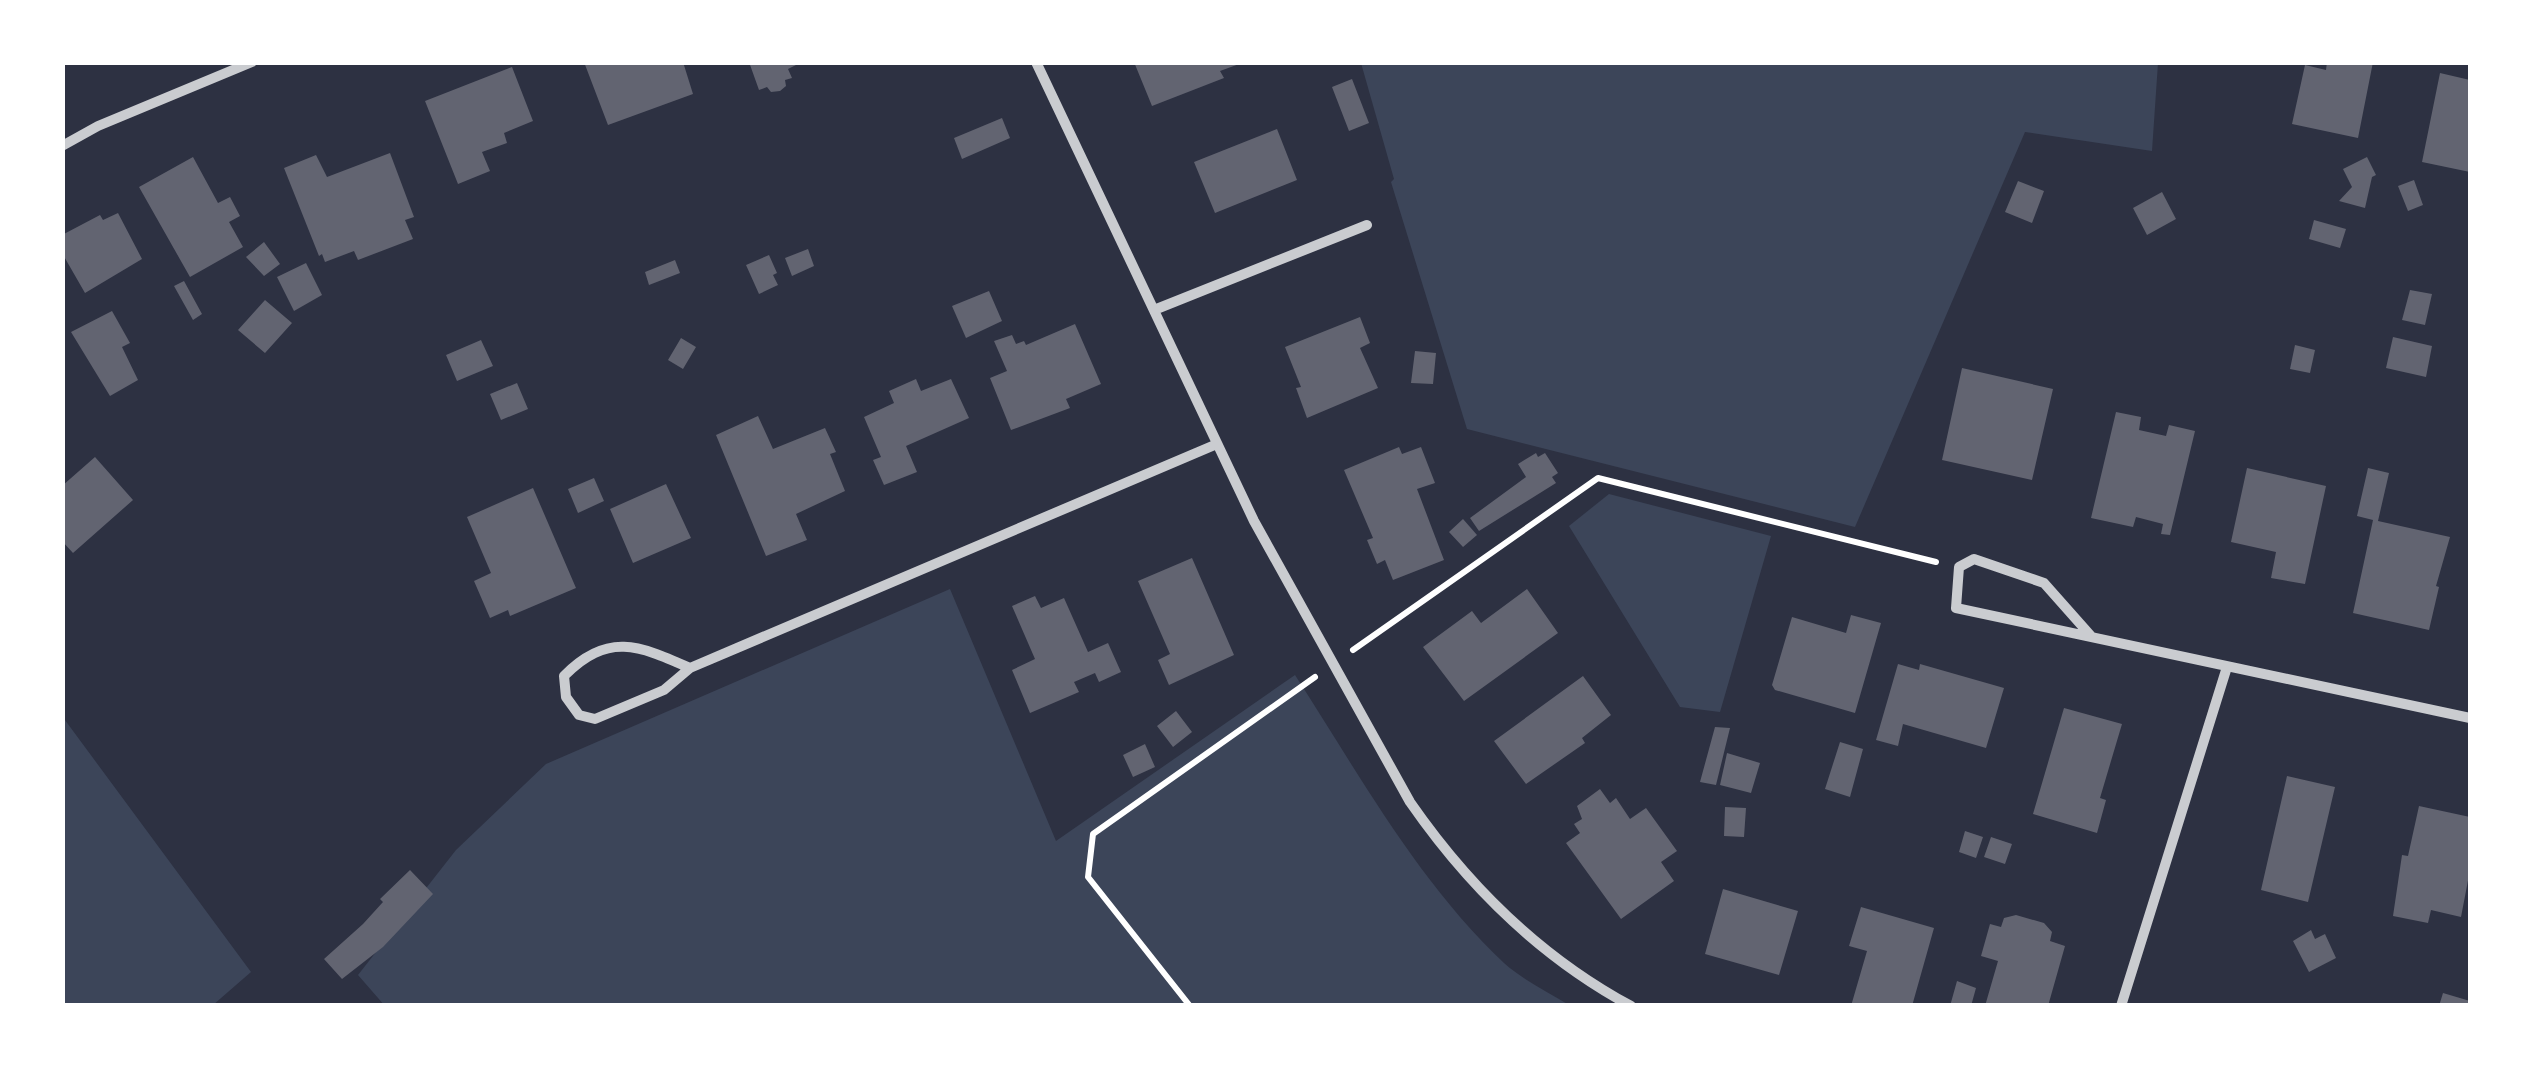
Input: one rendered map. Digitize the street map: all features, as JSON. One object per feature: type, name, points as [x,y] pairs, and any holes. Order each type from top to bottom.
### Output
[{"type":"street","points":[[62,146],[98,126],[252,62]]},
{"type":"street","points":[[1036,62],[1254,520],[1410,802],[1483,895],[1542,949],[1632,1006]]},
{"type":"street","points":[[1154,310],[1367,225]]},
{"type":"street","points":[[690,668],[646,649],[620,645],[580,660],[564,676],[566,697],[580,715],[595,719],[664,690],[690,668],[1218,444]]},
{"type":"street","points":[[2091,636],[2044,583],[1974,560],[1959,567],[1956,608],[2470,718]]},
{"type":"street","points":[[2121,1006],[2227,667]]},
{"type":"path","points":[[1190,1006],[1088,876],[1093,834],[1598,478],[1959,567]]},
{"type":"shaded area","points":[[1361,62],[2158,63],[2152,151],[2025,132],[1855,527],[1467,429],[1391,182],[1394,179]]},
{"type":"shaded area","points":[[1609,494],[1771,536],[1720,712],[1680,707],[1569,526]]},
{"type":"shaded area","points":[[950,589],[1056,841],[1295,675],[1391,826],[1444,898],[1504,963],[1569,1005],[385,1006],[358,975],[456,850],[546,764]]},
{"type":"shaded area","points":[[62,716],[251,972],[213,1005],[63,1005]]},
{"type":"building","points":[[584,62],[683,62],[693,94],[608,125]]},
{"type":"building","points":[[749,62],[802,62],[788,69],[792,78],[785,80],[786,86],[771,92],[767,87],[759,90]]},
{"type":"building","points":[[1134,62],[1242,63],[1220,71],[1224,78],[1152,106]]},
{"type":"building","points":[[2327,62],[2373,62],[2358,138],[2292,124],[2305,65],[2326,70]]},
{"type":"building","points":[[512,67],[533,121],[504,133],[507,143],[482,152],[490,171],[458,184],[425,101]]},
{"type":"building","points":[[2440,73],[2470,80],[2470,172],[2422,162]]},
{"type":"building","points":[[1352,79],[1369,123],[1349,131],[1332,87]]},
{"type":"building","points":[[1002,118],[1010,138],[962,159],[954,138]]},
{"type":"building","points":[[1277,129],[1297,180],[1215,213],[1194,162]]},
{"type":"building","points":[[390,153],[414,217],[405,220],[413,239],[358,260],[354,251],[325,262],[322,254],[319,256],[284,168],[316,155],[327,177]]},
{"type":"building","points":[[193,157],[218,203],[230,197],[240,216],[229,222],[243,247],[190,277],[139,187]]},
{"type":"building","points":[[2367,157],[2376,175],[2372,177],[2365,208],[2339,201],[2352,187],[2343,169]]},
{"type":"building","points":[[2414,180],[2423,205],[2408,211],[2398,186]]},
{"type":"building","points":[[2018,181],[2044,191],[2032,223],[2005,212]]},
{"type":"building","points":[[2162,192],[2176,219],[2147,235],[2133,208]]},
{"type":"building","points":[[118,213],[142,259],[85,293],[62,253],[62,235],[100,215],[103,220]]},
{"type":"building","points":[[2314,220],[2346,229],[2340,248],[2309,239]]},
{"type":"building","points":[[264,242],[280,264],[264,276],[246,257]]},
{"type":"building","points":[[808,249],[814,266],[792,276],[785,258]]},
{"type":"building","points":[[769,255],[778,285],[759,294],[746,265]]},
{"type":"building","points":[[675,260],[680,273],[649,285],[645,272]]},
{"type":"building","points":[[306,263],[322,295],[294,311],[277,277]]},
{"type":"building","points":[[184,281],[202,314],[193,320],[174,286]]},
{"type":"building","points":[[2410,290],[2432,294],[2425,325],[2402,320]]},
{"type":"building","points":[[989,291],[1002,321],[966,338],[952,306]]},
{"type":"building","points":[[265,300],[292,323],[265,353],[238,330]]},
{"type":"building","points":[[112,311],[130,343],[122,347],[138,380],[110,396],[71,332]]},
{"type":"building","points":[[1360,317],[1370,343],[1360,348],[1378,388],[1307,418],[1296,388],[1301,387],[1285,347]]},
{"type":"building","points":[[1075,324],[1101,384],[1066,399],[1070,408],[1011,430],[990,378],[1007,371],[994,341],[1012,335],[1016,344],[1024,341],[1026,345]]},
{"type":"building","points":[[2393,337],[2432,346],[2426,377],[2386,368]]},
{"type":"building","points":[[681,338],[696,347],[683,369],[668,360]]},
{"type":"building","points":[[481,340],[493,366],[457,381],[446,355]]},
{"type":"building","points":[[2295,345],[2315,350],[2310,373],[2290,369]]},
{"type":"building","points":[[1415,351],[1436,353],[1433,384],[1411,383]]},
{"type":"building","points":[[1962,368],[2053,389],[2032,480],[1942,460]]},
{"type":"building","points":[[916,379],[921,391],[951,379],[969,418],[906,446],[917,472],[884,485],[873,460],[881,457],[864,417],[894,403],[889,391]]},
{"type":"building","points":[[517,383],[528,409],[501,420],[490,394]]},
{"type":"building","points":[[2116,412],[2141,417],[2139,430],[2166,436],[2169,425],[2195,431],[2170,535],[2161,534],[2163,524],[2136,517],[2133,527],[2091,518]]},
{"type":"building","points":[[758,416],[773,449],[825,428],[836,452],[830,454],[845,491],[796,514],[807,540],[766,556],[716,435]]},
{"type":"building","points":[[1399,447],[1402,454],[1421,447],[1435,483],[1417,489],[1444,560],[1393,580],[1385,560],[1377,564],[1367,540],[1373,538],[1344,470]]},
{"type":"building","points":[[1536,453],[1538,457],[1545,453],[1558,473],[1552,477],[1556,483],[1479,531],[1470,518],[1526,477],[1518,464]]},
{"type":"building","points":[[95,457],[133,500],[73,553],[62,541],[62,486]]},
{"type":"building","points":[[2247,468],[2326,486],[2305,584],[2271,578],[2276,552],[2231,542]]},
{"type":"building","points":[[2368,468],[2389,473],[2378,521],[2450,537],[2429,630],[2353,613],[2373,520],[2357,516]]},
{"type":"building","points":[[594,478],[604,501],[578,513],[568,489]]},
{"type":"building","points":[[666,484],[691,538],[633,563],[610,509]]},
{"type":"building","points":[[533,488],[576,588],[510,616],[508,610],[490,618],[474,581],[491,573],[467,517]]},
{"type":"building","points":[[1463,519],[1477,535],[1463,547],[1449,532]]},
{"type":"building","points":[[1192,558],[1234,655],[1169,685],[1158,660],[1170,654],[1138,581]]},
{"type":"building","points":[[1527,589],[1558,633],[1464,701],[1423,647],[1472,611],[1481,623]]},
{"type":"building","points":[[1035,596],[1041,608],[1064,598],[1088,652],[1108,643],[1121,672],[1099,682],[1095,673],[1074,682],[1079,692],[1030,713],[1012,670],[1035,659],[1012,606]]},
{"type":"building","points":[[1851,615],[1881,623],[1855,713],[1775,690],[1772,685],[1792,617],[1846,633]]},
{"type":"building","points":[[1898,664],[1919,670],[1920,664],[2004,688],[1986,748],[1903,724],[1898,746],[1876,740]]},
{"type":"building","points":[[1583,676],[1611,715],[1582,738],[1585,743],[1526,784],[1494,741]]},
{"type":"building","points":[[2064,708],[2122,724],[2100,798],[2106,800],[2097,833],[2033,814]]},
{"type":"building","points":[[1176,711],[1192,732],[1173,747],[1157,726]]},
{"type":"building","points":[[1715,727],[1730,728],[1716,785],[1700,782]]},
{"type":"building","points":[[1840,742],[1863,749],[1850,797],[1825,789]]},
{"type":"building","points":[[1145,744],[1155,767],[1133,777],[1123,755]]},
{"type":"building","points":[[1727,753],[1760,763],[1751,793],[1720,785]]},
{"type":"building","points":[[2287,776],[2335,787],[2308,902],[2261,890]]},
{"type":"building","points":[[1600,789],[1610,803],[1616,798],[1630,819],[1646,808],[1677,851],[1661,862],[1674,881],[1621,919],[1566,843],[1580,833],[1574,824],[1582,819],[1577,806]]},
{"type":"building","points":[[2419,806],[2470,817],[2470,870],[2461,917],[2431,910],[2428,923],[2393,916],[2402,855],[2408,856]]},
{"type":"building","points":[[1725,807],[1746,808],[1744,837],[1724,836]]},
{"type":"building","points":[[1965,831],[1983,837],[1976,858],[1959,852]]},
{"type":"building","points":[[1991,837],[2012,844],[2005,864],[1984,857]]},
{"type":"building","points":[[410,870],[433,894],[383,947],[342,979],[324,959],[363,924],[383,902],[380,899]]},
{"type":"building","points":[[1723,889],[1798,911],[1779,975],[1705,954]]},
{"type":"building","points":[[1861,907],[1934,928],[1912,1006],[1851,1006],[1867,951],[1849,946]]},
{"type":"building","points":[[2016,915],[2044,923],[2052,932],[2050,941],[2065,946],[2048,1006],[1985,1006],[1998,961],[1981,956],[1990,924],[2001,927],[2004,918]]},
{"type":"building","points":[[2311,930],[2315,939],[2325,934],[2336,958],[2309,972],[2293,941]]},
{"type":"building","points":[[1957,981],[1976,988],[1971,1006],[1950,1006]]},
{"type":"building","points":[[2443,993],[2470,1001],[2469,1006],[2439,1006]]}]
